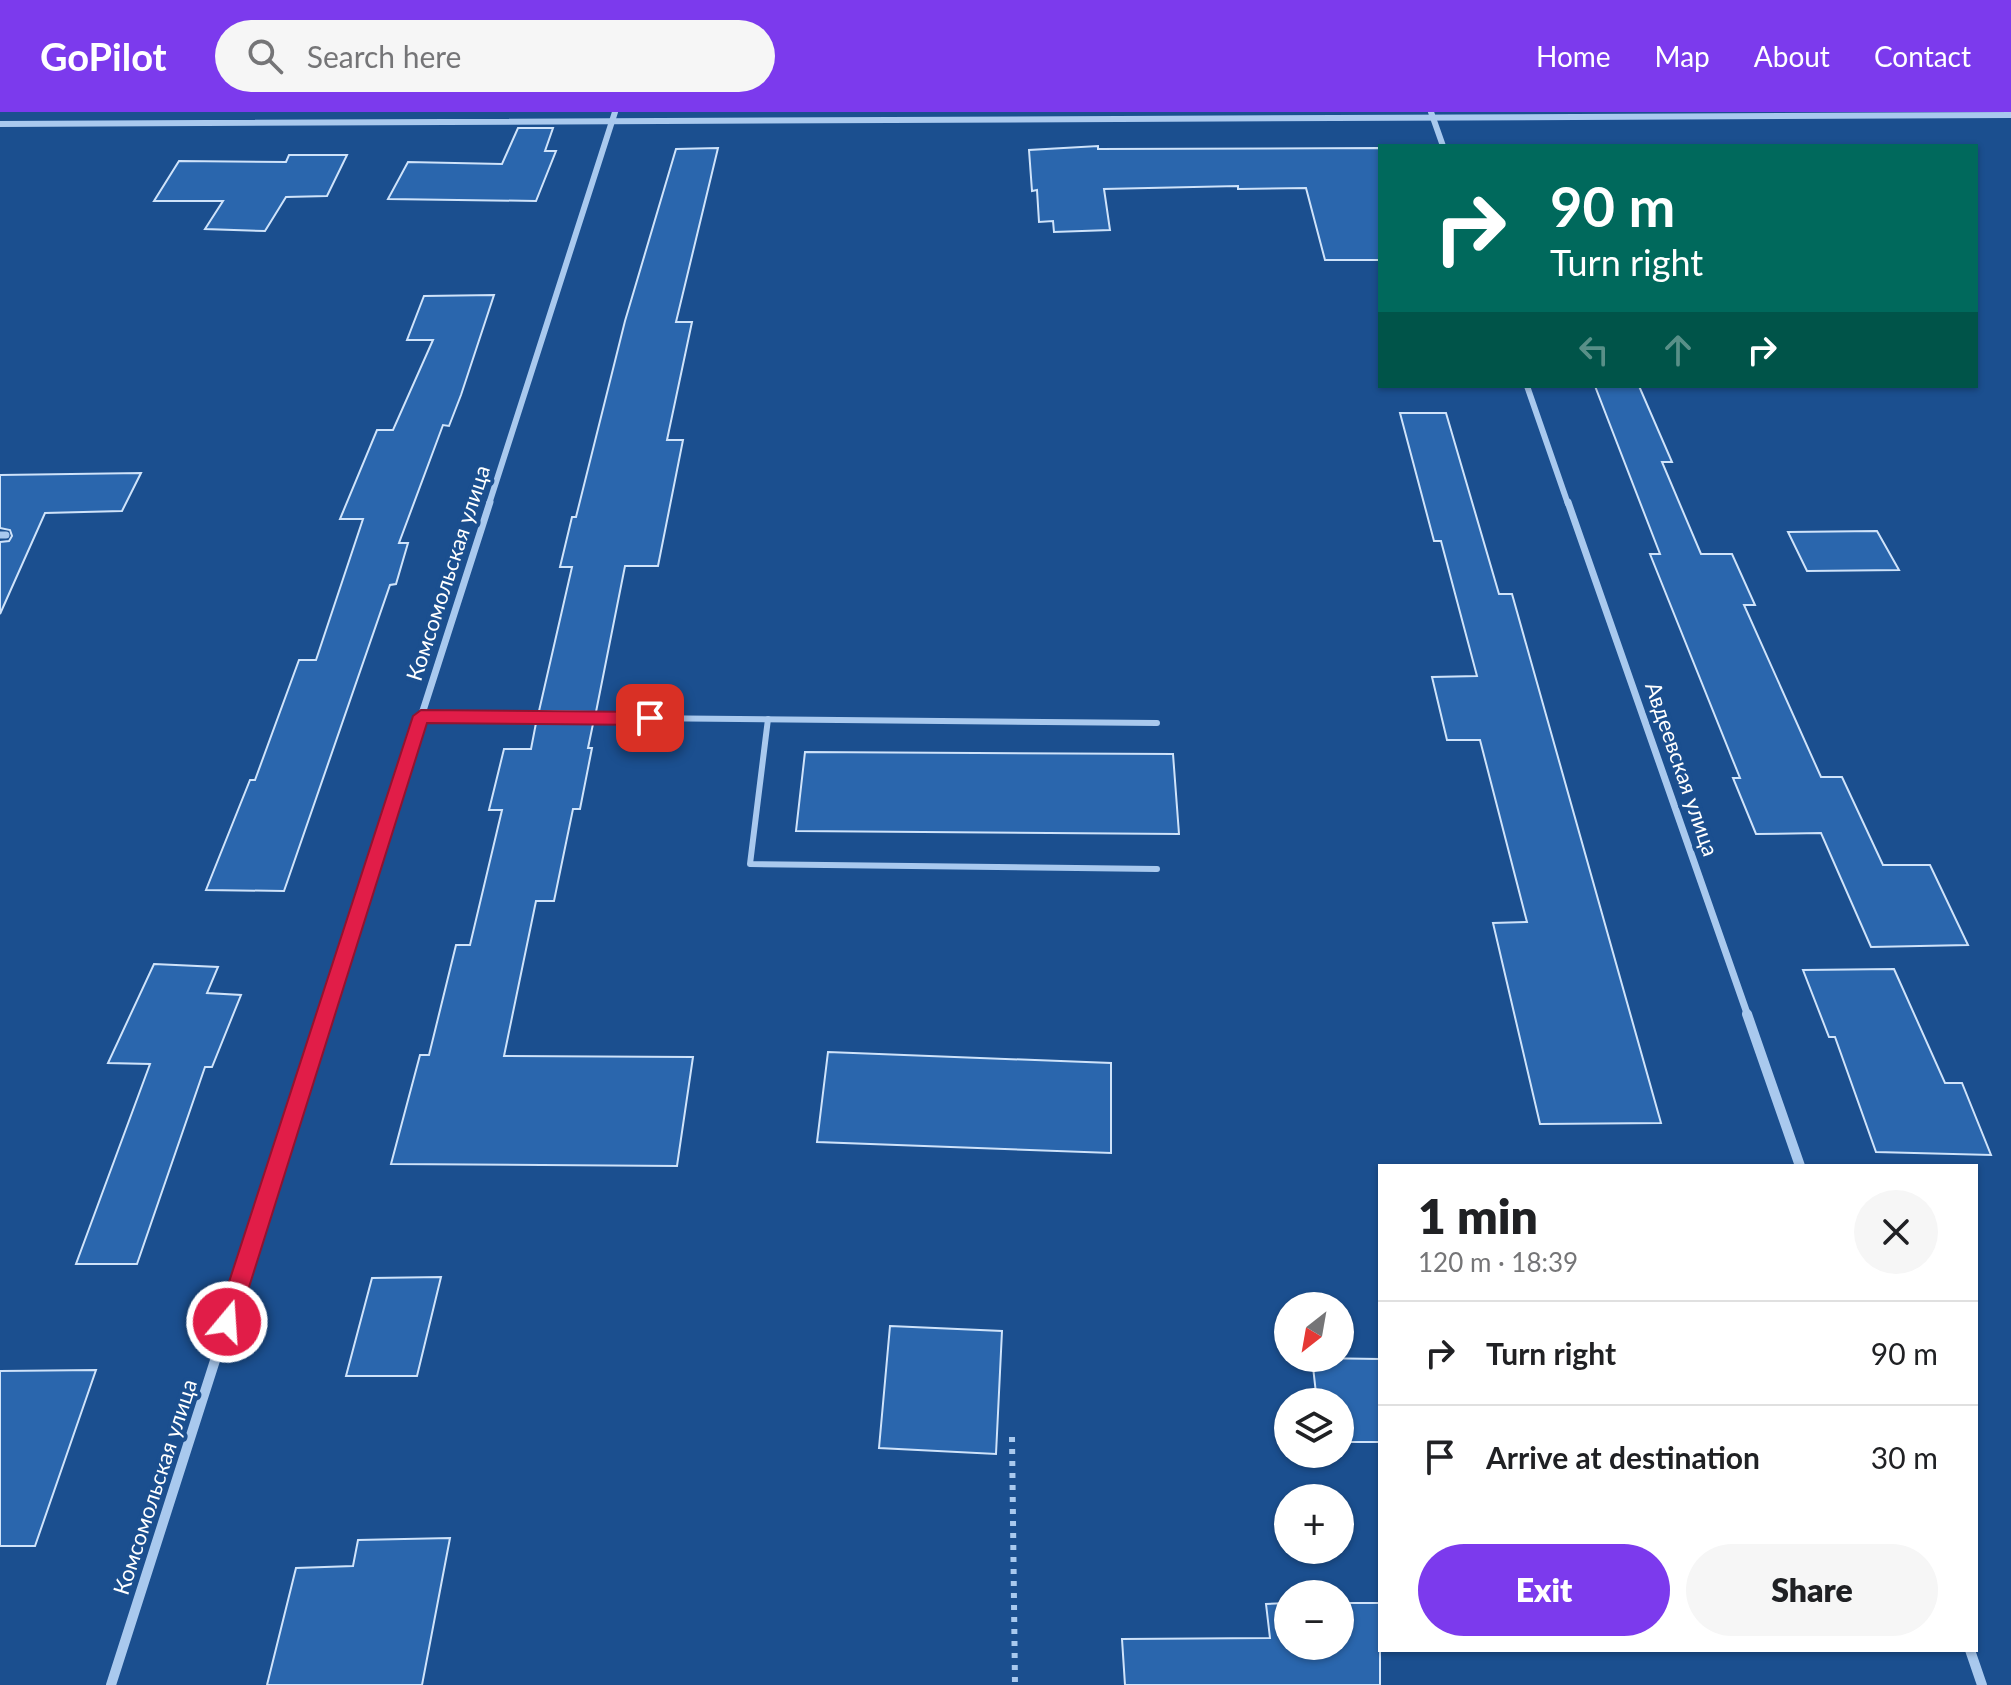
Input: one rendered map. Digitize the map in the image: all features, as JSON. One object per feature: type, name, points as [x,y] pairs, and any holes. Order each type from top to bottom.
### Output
[{"type":"street","points":[[1432,115],[1442,144]]},
{"type":"street","points":[[0,124],[613,116],[2011,115]]},
{"type":"street","name":"Комсомольская улица","points":[[111,1685],[613,116]]},
{"type":"street","name":"Авдеевская улица","points":[[1528,388],[1799,1164]]},
{"type":"street","points":[[1971,1652],[1982,1685]]},
{"type":"lane","points":[[421,716],[1157,723]]},
{"type":"lane","points":[[768,719],[750,864],[1157,869]]},
{"type":"path","points":[[1012,1437],[1015,1685]]},
{"type":"building","points":[[518,128],[553,128],[545,151],[556,151],[536,201],[388,199],[408,162],[502,164]]},
{"type":"building","points":[[1098,146],[1098,149],[1378,148],[1378,260],[1325,260],[1306,188],[1104,189],[1110,230],[1054,232],[1053,221],[1039,222],[1037,190],[1032,191],[1029,150]]},
{"type":"building","points":[[718,148],[676,322],[692,322],[667,440],[683,440],[658,566],[625,566],[596,712],[539,711],[572,567],[560,567],[572,517],[576,517],[625,321],[676,149]]},
{"type":"building","points":[[289,155],[347,155],[327,196],[286,197],[265,231],[205,229],[223,201],[154,201],[179,161],[286,162]]},
{"type":"building","points":[[494,295],[461,395],[449,426],[443,425],[399,543],[408,543],[396,584],[390,585],[284,891],[206,890],[250,780],[255,780],[299,660],[316,660],[363,519],[340,519],[377,430],[393,430],[433,340],[407,340],[424,296]]},
{"type":"building","points":[[1596,388],[1640,388],[1672,462],[1662,462],[1701,554],[1732,554],[1755,605],[1744,605],[1821,777],[1842,777],[1883,865],[1930,865],[1968,945],[1871,947],[1821,833],[1756,834],[1733,778],[1740,778],[1650,554],[1660,554]]},
{"type":"building","points":[[1400,413],[1446,413],[1499,594],[1512,594],[1661,1123],[1540,1124],[1493,923],[1527,922],[1480,740],[1447,740],[1432,677],[1477,676],[1441,541],[1434,541]]},
{"type":"building","points":[[141,473],[122,511],[45,513],[0,614],[0,542],[9,541],[12,536],[10,530],[0,528],[0,475]]},
{"type":"building","points":[[1877,531],[1899,570],[1807,571],[1788,532]]},
{"type":"building","points":[[536,723],[593,724],[588,748],[592,748],[580,809],[573,809],[554,901],[536,901],[504,1056],[693,1057],[677,1166],[391,1164],[420,1055],[429,1055],[456,945],[470,945],[502,810],[489,810],[504,749],[531,749]]},
{"type":"building","points":[[805,752],[1173,754],[1179,834],[796,831]]},
{"type":"building","points":[[154,964],[218,967],[207,993],[241,995],[212,1067],[205,1067],[137,1264],[76,1264],[150,1064],[108,1063]]},
{"type":"building","points":[[1894,969],[1945,1083],[1962,1083],[1991,1155],[1876,1152],[1835,1037],[1829,1037],[1803,970]]},
{"type":"building","points":[[828,1052],[1111,1063],[1111,1153],[817,1142]]},
{"type":"building","points":[[441,1277],[417,1376],[346,1376],[372,1278]]},
{"type":"building","points":[[890,1326],[1002,1331],[996,1454],[879,1448]]},
{"type":"building","points":[[1354,1359],[1378,1359],[1378,1442],[1354,1442],[1354,1388],[1315,1388],[1314,1372],[1354,1372]]},
{"type":"building","points":[[96,1370],[35,1546],[0,1546],[0,1371]]},
{"type":"building","points":[[450,1538],[422,1685],[267,1685],[296,1568],[353,1566],[358,1540]]},
{"type":"building","points":[[1354,1603],[1378,1603],[1380,1685],[1125,1685],[1122,1639],[1270,1638],[1266,1604],[1274,1604],[1274,1660],[1354,1660]]},
{"type":"route","points":[[227,1322],[421,716],[650,718]]}]
